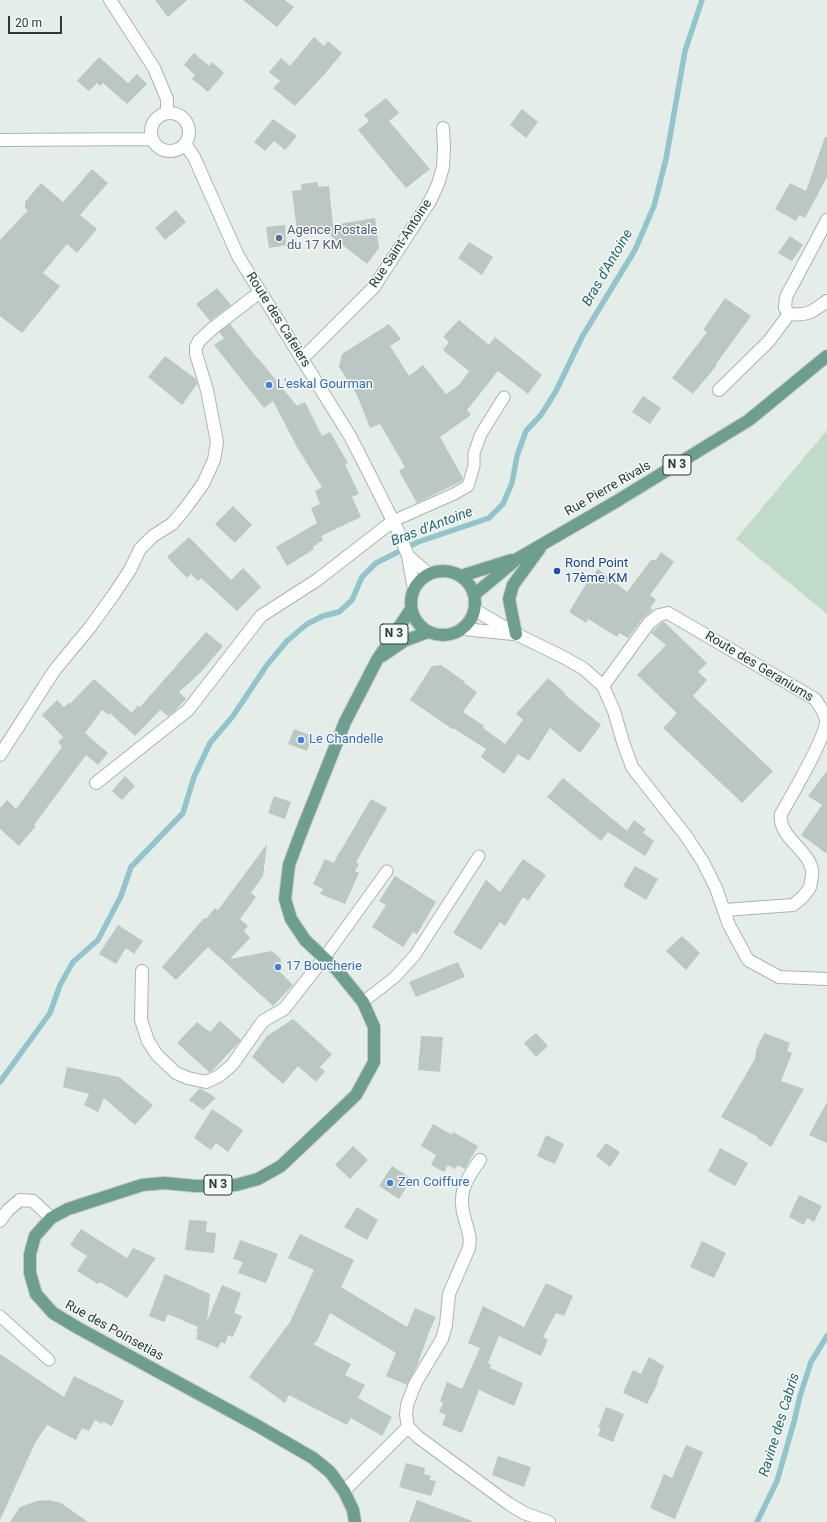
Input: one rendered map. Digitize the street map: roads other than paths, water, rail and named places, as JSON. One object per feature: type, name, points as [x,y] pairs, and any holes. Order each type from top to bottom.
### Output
[{"type":"main road","name":"Rue Pierre Rivals","points":[[475,594],[517,559],[617,501],[749,420],[827,356]]},
{"type":"main road","name":"N 3","points":[[516,634],[509,598],[513,585],[544,542]]},
{"type":"main road","name":"Rue Pierre Rivals","points":[[461,576],[517,559]]},
{"type":"main road","points":[[414,589],[420,580],[429,574],[440,571],[451,572],[461,576],[469,584],[475,594],[476,610],[473,617],[463,629],[455,634],[446,636],[428,632]]},
{"type":"main road","name":"N 3","points":[[414,589],[411,598],[411,609],[414,618],[420,626],[428,632]]},
{"type":"main road","name":"Rue des Poinsetias","points":[[356,1522],[353,1510],[344,1491],[330,1472],[314,1458],[256,1424],[78,1328],[53,1312],[36,1294],[30,1273],[30,1254],[35,1236],[51,1218],[68,1209],[142,1185],[164,1182],[196,1186],[236,1185],[258,1179],[281,1166],[356,1095],[374,1062],[374,1027],[363,1002],[337,970],[305,940],[291,919],[285,899],[289,865],[300,834],[346,722],[377,660],[411,609]]},
{"type":"main road","name":"Rue des Poinsetias","points":[[377,660],[404,641],[428,632]]},
{"type":"street","points":[[110,0],[154,68],[167,99],[167,113]]},
{"type":"street","points":[[167,113],[174,113],[180,116],[185,120],[188,126],[189,132],[185,144],[180,149],[174,151],[167,151],[156,146],[151,135],[153,123],[156,118],[167,113]]},
{"type":"street","name":"Rue Saint-Antoine","points":[[301,357],[308,353],[374,287],[430,201],[438,184],[443,167],[443,128]]},
{"type":"street","points":[[0,140],[152,139]]},
{"type":"street","name":"Route des Cafeiers","points":[[185,144],[194,157],[238,256],[350,436],[399,533],[408,556],[414,589]]},
{"type":"street","points":[[827,220],[786,297],[785,308],[789,314],[803,316],[827,301]]},
{"type":"street","points":[[0,755],[54,671],[91,626],[114,594],[130,570],[140,549],[153,536],[172,524],[203,484],[214,460],[217,442],[207,390],[196,354],[196,347],[199,341],[213,328],[260,292]]},
{"type":"street","points":[[719,390],[770,341],[789,314]]},
{"type":"street","points":[[96,783],[188,710],[261,616],[317,580],[393,521]]},
{"type":"street","name":"Route des Cafeiers","points":[[408,556],[429,574]]},
{"type":"street","points":[[476,610],[516,634],[584,669],[603,686],[614,711],[632,766],[704,862],[716,888],[729,925],[748,960],[779,977],[827,980]]},
{"type":"street","name":"Route des Geraniums","points":[[603,686],[649,623],[659,615],[668,614],[815,698],[822,710],[826,722],[822,739],[781,814],[780,822],[808,858],[814,874],[809,889],[793,906],[724,910]]},
{"type":"street","points":[[463,629],[516,634]]},
{"type":"street","points":[[142,971],[141,1020],[148,1041],[157,1055],[176,1073],[188,1078],[206,1082],[219,1076],[232,1065],[264,1021],[284,1009],[324,958]]},
{"type":"street","points":[[480,1160],[467,1177],[463,1187],[463,1209],[469,1235],[469,1248],[449,1294],[446,1325],[442,1339],[410,1394],[406,1415],[408,1427],[418,1437],[522,1517],[549,1522]]},
{"type":"street","points":[[0,1221],[8,1210],[20,1200],[33,1201],[51,1218]]},
{"type":"street","points":[[344,1491],[408,1427]]},
{"type":"lane","points":[[393,521],[454,494],[468,486],[474,466],[474,453],[481,434],[504,397]]},
{"type":"lane","points":[[363,1002],[395,977],[415,955],[479,856]]},
{"type":"lane","points":[[324,958],[387,871]]},
{"type":"lane","points":[[0,1316],[49,1360]]},
{"type":"waterway","name":"Bras d'Antoine","points":[[0,1082],[50,1013],[60,985],[73,962],[98,940],[121,896],[131,867],[183,813],[194,777],[210,743],[233,716],[267,665],[287,641],[307,624],[323,616],[339,612],[352,600],[362,577],[376,563],[418,542],[489,518],[503,504],[512,483],[517,456],[526,431],[541,415],[556,391],[582,337],[635,250],[654,206],[666,159],[685,51],[702,0]]},
{"type":"waterway","name":"Ravine des Cabris","points":[[757,1522],[777,1481],[800,1396],[811,1362],[827,1336]]},
{"type":"place","name":"Agence Postale du 17 KM","points":[[279,238]]},
{"type":"place","name":"L'eskal Gourman","points":[[269,385]]},
{"type":"place","name":"Rond Point 17ème KM","points":[[557,571]]},
{"type":"place","name":"Le Chandelle","points":[[301,740]]},
{"type":"place","name":"17 Boucherie","points":[[278,967]]},
{"type":"place","name":"Zen Coiffure","points":[[390,1183]]}]
